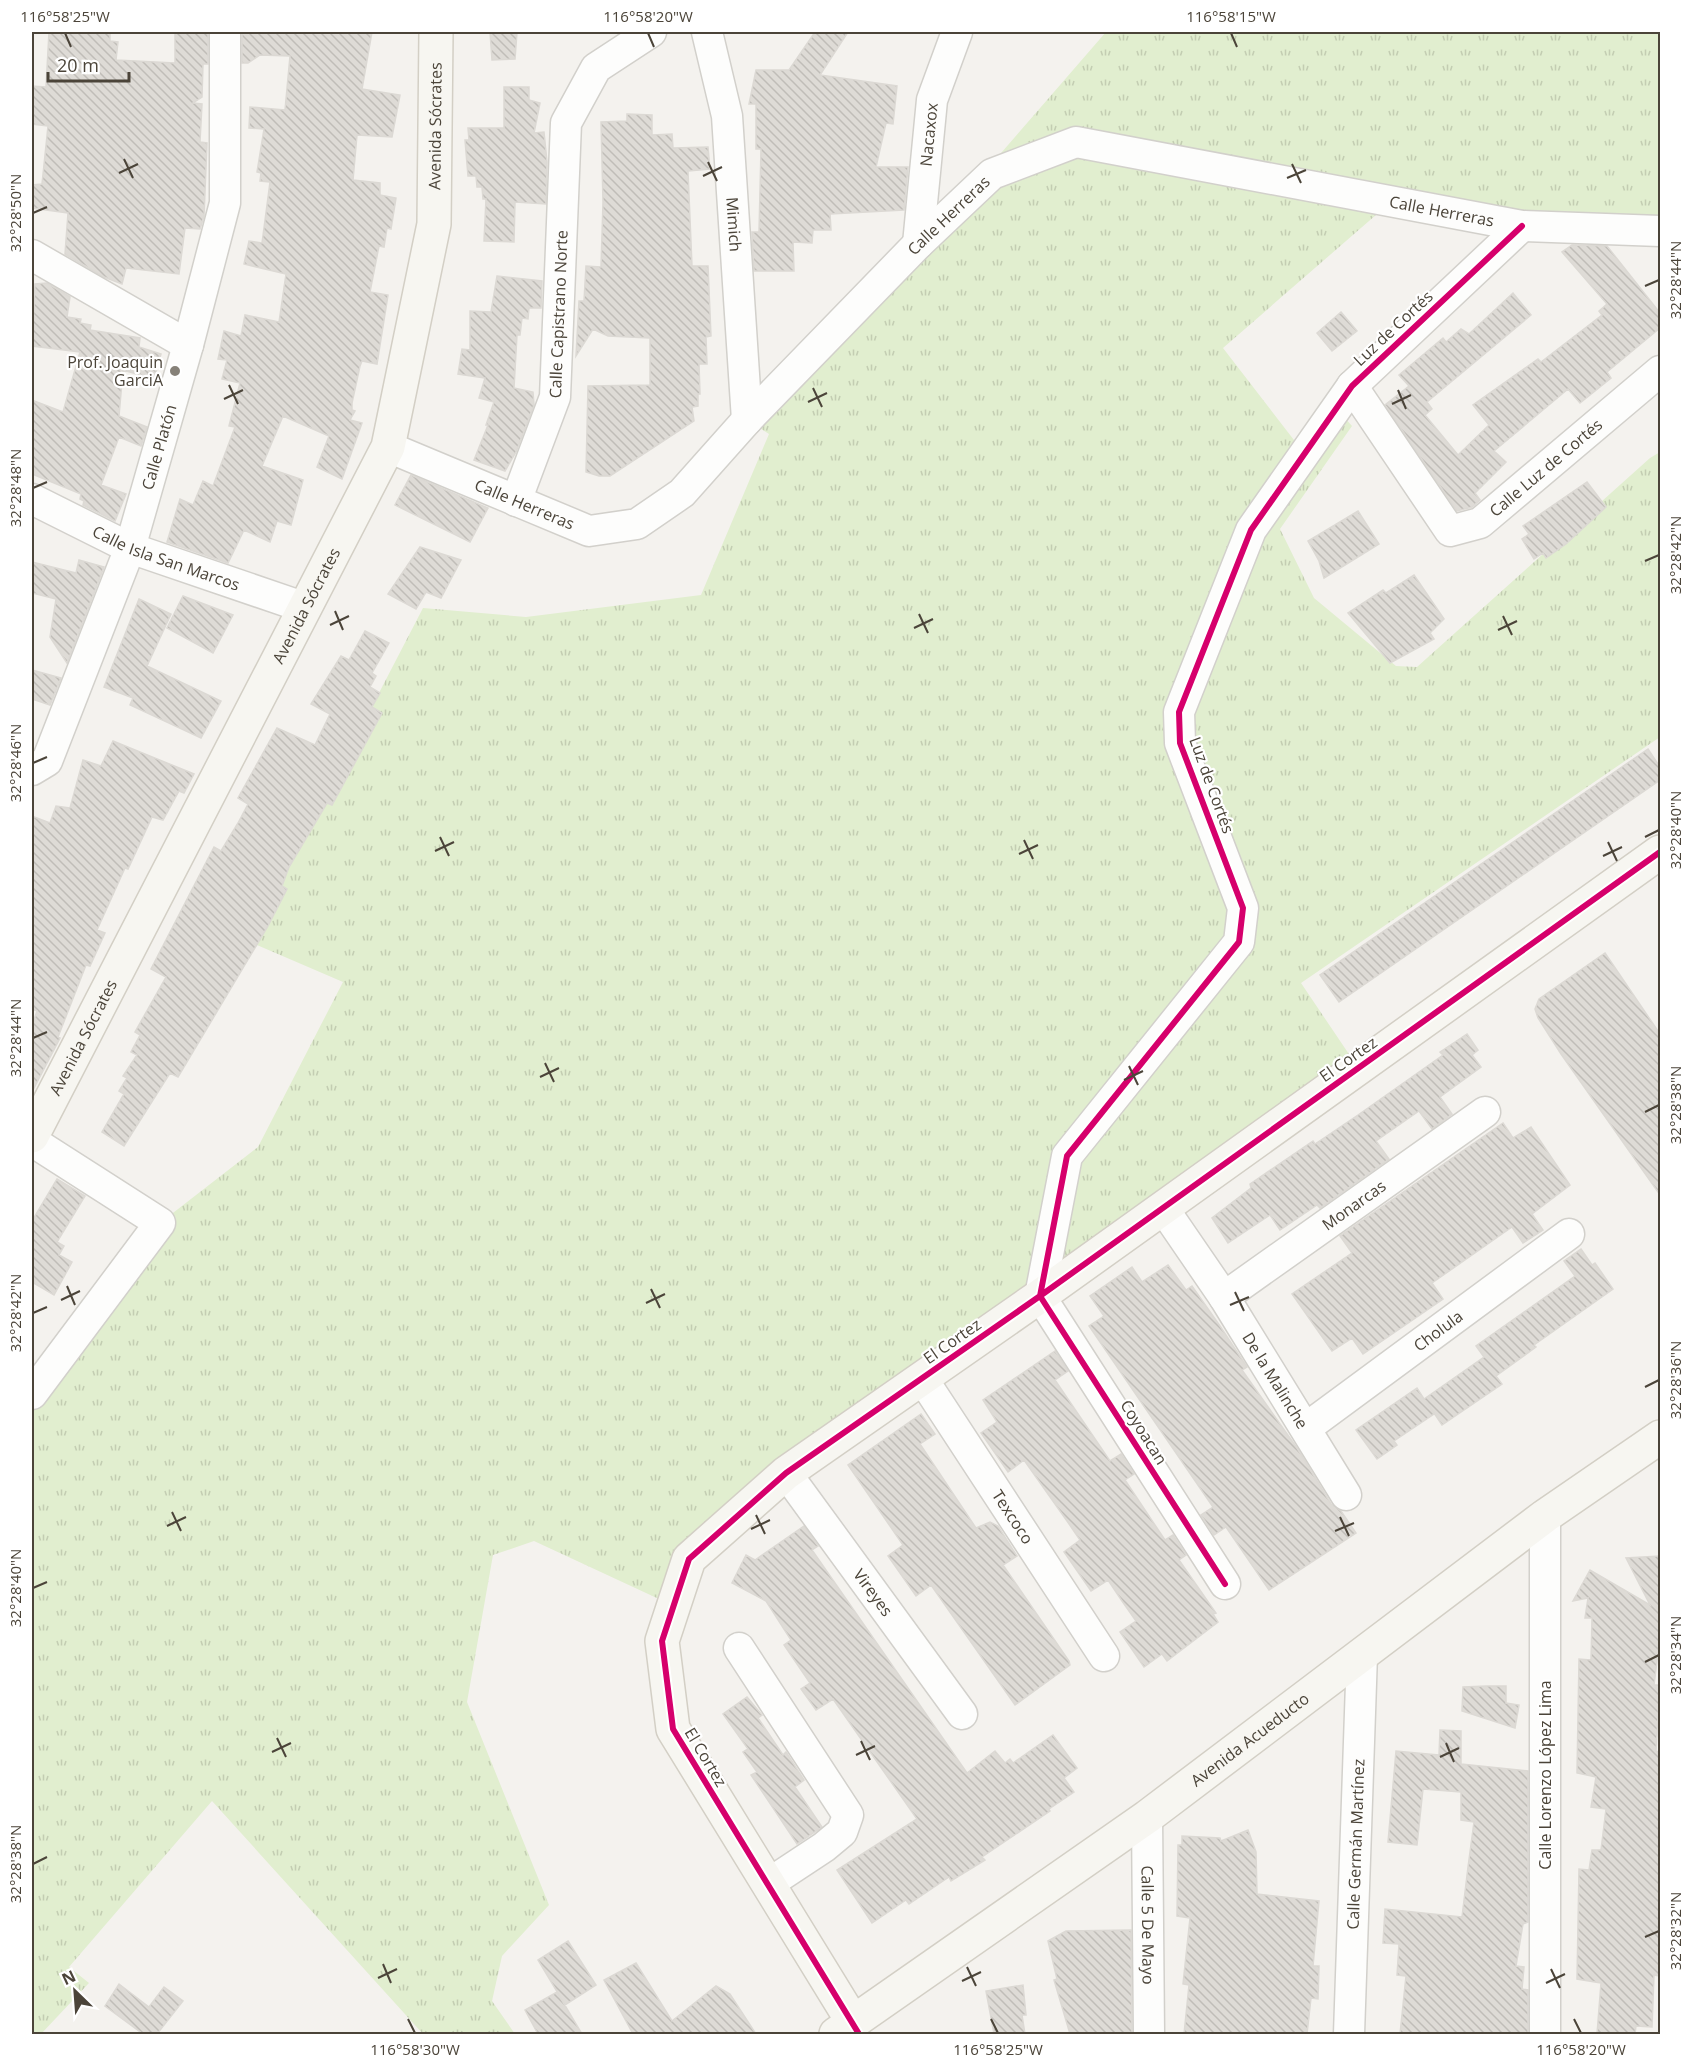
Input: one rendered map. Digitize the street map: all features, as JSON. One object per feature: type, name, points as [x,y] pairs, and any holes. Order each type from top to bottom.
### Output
[{"type":"street","name":"Calle Platón","points":[[32,770],[47,761],[130,548],[189,345],[225,203],[225,32]]},
{"type":"street","name":"Avenida Sócrates","points":[[32,1139],[388,447],[434,224],[436,32]]},
{"type":"street","name":"Calle Capistrano Norte","points":[[516,501],[555,397],[566,123],[596,68],[651,32]]},
{"type":"street","name":"Mimich","points":[[707,32],[727,116],[747,420]]},
{"type":"street","name":"Nacaxox","points":[[918,244],[932,100],[957,32]]},
{"type":"street","name":"Calle Herreras","points":[[388,447],[589,531],[637,524],[682,493],[747,420],[918,244],[992,174],[1076,142],[1522,226],[1660,231]]},
{"type":"street","name":"Luz de Cortés","points":[[1041,1296],[1067,1156],[1239,942],[1243,908],[1180,743],[1179,712],[1251,530],[1352,386],[1522,226]]},
{"type":"street","points":[[32,255],[189,345]]},
{"type":"street","name":"Calle Luz de Cortés","points":[[1352,386],[1450,531],[1480,523],[1660,371]]},
{"type":"street","name":"Calle Isla San Marcos","points":[[32,499],[130,548],[306,608]]},
{"type":"street","name":"El Cortez","points":[[849,2030],[768,1884],[673,1729],[662,1641],[689,1559],[786,1473],[1041,1296],[1660,852]]},
{"type":"street","name":"Monarcas","points":[[1224,1298],[1485,1112]]},
{"type":"street","points":[[32,1139],[160,1223],[32,1394]]},
{"type":"street","name":"De la Malinche","points":[[1163,1208],[1224,1298],[1346,1495]]},
{"type":"street","name":"Cholula","points":[[1306,1428],[1569,1234]]},
{"type":"street","name":"Coyoacan","points":[[1041,1296],[1225,1584]]},
{"type":"street","name":"Texcoco","points":[[922,1378],[1104,1656]]},
{"type":"street","name":"Avenida Acueducto","points":[[849,2030],[1147,1816],[1545,1516],[1660,1437]]},
{"type":"street","name":"Vireyes","points":[[786,1473],[962,1714]]},
{"type":"street","name":"Calle Lorenzo López Lima","points":[[1545,1516],[1545,2034]]},
{"type":"street","points":[[739,1648],[848,1815],[842,1832],[824,1847],[768,1884]]},
{"type":"street","name":"Calle Germán Martínez","points":[[1349,2034],[1362,1654]]},
{"type":"street","name":"Calle 5 De Mayo","points":[[1147,1816],[1149,2034]]},
{"type":"green space","points":[[1106,32],[1660,32],[1660,231],[1392,201],[1223,348],[1304,453],[1336,408],[1352,426],[1280,529],[1314,598],[1396,666],[1417,667],[1650,458],[1660,452],[1660,737],[1301,983],[1359,1069],[689,1559],[674,1606],[534,1541],[493,1555],[467,1702],[549,1905],[502,1956],[492,2001],[515,2034],[423,2034],[212,1801],[69,1967],[89,1983],[41,2034],[32,2034],[32,1394],[160,1223],[258,1147],[343,982],[250,942],[423,608],[526,617],[701,595],[769,434],[747,420],[942,221]]},
{"type":"building","points":[[49,32],[110,32],[110,41],[118,42],[116,60],[175,63],[175,32],[208,32],[208,64],[203,64],[202,97],[193,103],[202,104],[200,142],[207,143],[204,216],[200,229],[185,228],[179,274],[126,268],[122,284],[104,277],[65,254],[68,213],[32,208],[32,185],[42,184],[48,126],[32,124],[32,86],[46,87]]},
{"type":"building","points":[[242,32],[372,32],[362,89],[400,95],[392,137],[357,135],[353,180],[380,183],[380,195],[396,198],[391,229],[387,228],[384,247],[379,246],[370,292],[388,295],[377,364],[362,361],[360,366],[352,403],[352,410],[355,411],[350,420],[362,423],[342,479],[317,467],[329,436],[283,416],[262,466],[303,480],[291,525],[277,521],[270,542],[244,530],[228,563],[167,542],[180,499],[193,505],[203,481],[213,486],[235,427],[229,426],[240,383],[222,379],[227,360],[218,359],[224,331],[241,336],[245,315],[279,322],[286,274],[244,264],[249,241],[262,243],[270,182],[260,181],[261,173],[257,172],[264,129],[249,128],[250,107],[285,110],[290,56],[260,55],[248,63],[242,63]]},
{"type":"building","points":[[490,32],[517,32],[515,59],[492,60]]},
{"type":"building","points":[[815,32],[848,32],[820,75],[897,86],[893,124],[886,123],[876,167],[908,167],[904,210],[830,214],[831,230],[813,230],[812,243],[793,242],[794,271],[754,271],[752,232],[759,232],[761,149],[756,149],[756,104],[749,104],[756,70],[789,70]]},
{"type":"building","points":[[504,87],[529,87],[529,100],[540,103],[534,133],[544,132],[547,162],[546,204],[515,202],[514,242],[484,241],[486,199],[483,199],[482,187],[477,187],[476,176],[468,176],[465,140],[469,140],[468,128],[504,128]]},
{"type":"building","points":[[627,114],[652,115],[652,135],[672,134],[673,148],[708,147],[710,169],[688,171],[692,266],[708,266],[711,336],[706,337],[707,364],[699,364],[700,394],[698,394],[698,406],[692,407],[694,421],[610,476],[599,476],[586,472],[588,386],[650,385],[650,338],[608,336],[593,329],[576,356],[579,301],[584,301],[586,266],[601,267],[603,202],[601,122],[627,121]]},
{"type":"building","points":[[1572,245],[1607,246],[1660,313],[1660,328],[1607,372],[1611,378],[1580,403],[1568,389],[1494,451],[1506,462],[1475,493],[1480,500],[1472,507],[1457,511],[1385,405],[1409,386],[1399,375],[1443,338],[1446,342],[1461,329],[1469,334],[1513,293],[1531,315],[1427,402],[1432,409],[1425,415],[1458,455],[1489,425],[1473,405],[1538,359],[1541,362],[1602,315],[1599,311],[1607,304],[1562,252]]},
{"type":"building","points":[[497,276],[542,281],[541,308],[529,308],[528,319],[522,318],[520,335],[517,335],[514,388],[533,392],[534,405],[516,452],[505,471],[474,460],[488,425],[486,425],[494,402],[479,398],[485,378],[458,374],[462,349],[470,350],[470,311],[491,312]]},
{"type":"building","points":[[47,283],[70,297],[67,317],[81,319],[80,323],[91,325],[90,330],[140,338],[139,347],[161,354],[154,379],[123,370],[119,416],[147,427],[141,446],[119,437],[101,485],[126,494],[115,521],[83,505],[84,501],[80,499],[81,494],[32,474],[32,400],[63,412],[80,352],[32,346],[35,284]]},
{"type":"building","points":[[1341,312],[1357,331],[1332,351],[1317,333]]},
{"type":"building","points":[[411,475],[488,508],[470,542],[395,505]]},
{"type":"building","points":[[1587,482],[1606,507],[1566,544],[1546,558],[1543,553],[1534,559],[1522,539],[1529,534],[1523,526]]},
{"type":"building","points":[[1358,511],[1379,544],[1324,578],[1319,561],[1308,541]]},
{"type":"building","points":[[420,547],[461,560],[441,598],[426,592],[416,609],[388,594]]},
{"type":"building","points":[[79,560],[104,567],[67,663],[50,637],[56,599],[32,593],[32,562],[76,573]]},
{"type":"building","points":[[1414,575],[1444,619],[1430,633],[1434,639],[1390,663],[1348,613],[1383,590],[1386,593]]},
{"type":"building","points":[[183,596],[233,615],[213,653],[167,628]]},
{"type":"building","points":[[139,599],[171,614],[147,666],[221,701],[201,738],[130,705],[133,698],[104,687]]},
{"type":"building","points":[[365,631],[389,643],[372,673],[376,676],[370,687],[380,693],[372,707],[382,713],[332,805],[327,803],[289,867],[282,886],[287,889],[268,926],[178,1077],[170,1073],[124,1146],[102,1132],[124,1094],[119,1091],[127,1078],[123,1076],[137,1055],[131,1052],[140,1035],[135,1032],[166,977],[151,969],[214,847],[221,851],[248,804],[238,798],[277,728],[315,745],[330,714],[311,704],[341,656],[349,660]]},
{"type":"building","points":[[32,670],[61,678],[50,705],[32,699]]},
{"type":"building","points":[[113,741],[194,774],[184,793],[179,791],[163,820],[152,817],[128,869],[125,868],[97,930],[105,933],[90,966],[86,965],[58,1037],[60,1038],[32,1092],[32,1025],[37,1011],[32,1009],[32,816],[50,823],[56,806],[70,808],[83,760],[101,766]]},
{"type":"building","points":[[1648,749],[1660,767],[1660,780],[1339,1002],[1320,975]]},
{"type":"building","points":[[1605,953],[1660,1034],[1660,1195],[1561,1054],[1538,1018],[1535,1009],[1539,999]]},
{"type":"building","points":[[1467,1034],[1478,1050],[1472,1055],[1481,1067],[1440,1097],[1452,1114],[1432,1129],[1419,1111],[1376,1141],[1389,1159],[1320,1208],[1317,1205],[1280,1230],[1270,1215],[1228,1243],[1212,1218],[1251,1188],[1250,1184],[1313,1141],[1315,1144],[1358,1115],[1443,1055],[1440,1052]]},
{"type":"building","points":[[1503,1123],[1513,1138],[1531,1127],[1570,1185],[1532,1214],[1543,1230],[1523,1243],[1512,1227],[1432,1283],[1443,1299],[1363,1354],[1352,1338],[1332,1351],[1292,1294],[1352,1253],[1340,1236]]},
{"type":"building","points":[[57,1179],[85,1196],[57,1242],[64,1246],[59,1255],[72,1262],[54,1295],[32,1282],[32,1221]]},
{"type":"building","points":[[1581,1249],[1592,1265],[1595,1263],[1613,1289],[1534,1345],[1536,1347],[1496,1376],[1502,1384],[1442,1425],[1426,1401],[1434,1414],[1394,1441],[1397,1445],[1377,1459],[1356,1430],[1417,1388],[1424,1399],[1484,1357],[1476,1346],[1575,1276],[1564,1261]]},
{"type":"building","points":[[1168,1265],[1186,1290],[1192,1286],[1247,1367],[1242,1370],[1297,1448],[1331,1504],[1341,1511],[1356,1533],[1269,1590],[1226,1527],[1214,1535],[1201,1515],[1213,1507],[1089,1326],[1104,1316],[1090,1296],[1132,1267],[1142,1282]]},
{"type":"building","points":[[1055,1351],[1068,1371],[1055,1380],[1110,1461],[1121,1454],[1134,1474],[1125,1480],[1165,1540],[1173,1535],[1186,1555],[1179,1560],[1216,1613],[1213,1614],[1218,1622],[1167,1661],[1162,1654],[1144,1667],[1120,1632],[1136,1621],[1108,1580],[1091,1591],[1064,1552],[1080,1540],[1067,1521],[1024,1460],[1008,1472],[981,1433],[997,1422],[983,1400]]},
{"type":"building","points":[[921,1414],[935,1434],[920,1444],[976,1528],[990,1522],[998,1526],[1017,1556],[1003,1565],[1069,1661],[1070,1665],[1015,1705],[931,1585],[916,1596],[888,1556],[903,1545],[848,1465]]},
{"type":"building","points":[[804,1526],[818,1546],[812,1550],[967,1773],[995,1751],[1005,1763],[1010,1759],[1013,1763],[1053,1735],[1077,1768],[1064,1778],[1074,1792],[1049,1809],[1050,1811],[982,1857],[985,1860],[951,1881],[949,1877],[909,1904],[906,1900],[872,1923],[837,1870],[917,1819],[833,1699],[816,1710],[801,1689],[810,1683],[784,1645],[791,1640],[766,1601],[732,1583],[746,1555],[755,1560]]},
{"type":"building","points":[[1660,1556],[1660,1637],[1654,1685],[1660,1685],[1656,1751],[1659,1752],[1660,1976],[1654,1975],[1652,2027],[1636,2026],[1635,2034],[1597,2034],[1601,1983],[1577,1979],[1579,1869],[1589,1870],[1592,1850],[1601,1850],[1606,1809],[1591,1807],[1596,1777],[1577,1773],[1579,1659],[1591,1660],[1592,1618],[1585,1618],[1588,1598],[1573,1601],[1590,1570],[1650,1605],[1626,1558]]},
{"type":"building","points":[[1506,1686],[1506,1703],[1519,1705],[1515,1728],[1462,1711],[1463,1687]]},
{"type":"building","points":[[747,1697],[762,1715],[758,1718],[783,1755],[786,1752],[804,1780],[795,1787],[822,1827],[797,1844],[751,1775],[757,1772],[743,1752],[748,1749],[723,1714]]},
{"type":"building","points":[[1440,1730],[1461,1731],[1461,1764],[1528,1771],[1528,1922],[1523,1924],[1516,1966],[1524,1967],[1522,1989],[1528,1990],[1528,2034],[1400,2034],[1406,1976],[1397,1975],[1399,1944],[1383,1943],[1385,1909],[1462,1917],[1474,1822],[1461,1820],[1461,1792],[1423,1789],[1417,1845],[1388,1842],[1396,1751],[1439,1755]]},
{"type":"building","points":[[1248,1830],[1256,1852],[1257,1894],[1319,1901],[1313,1966],[1319,1966],[1318,1999],[1311,1998],[1307,2034],[1184,2034],[1189,1985],[1183,1984],[1190,1918],[1177,1916],[1178,1845],[1182,1845],[1182,1836],[1220,1838],[1221,1841]]},
{"type":"building","points":[[1131,1930],[1132,2034],[1070,2034],[1054,1980],[1057,1979],[1048,1941],[1066,1931]]},
{"type":"building","points":[[568,1941],[596,1985],[565,2005],[538,1960]]},
{"type":"building","points":[[636,1963],[672,2021],[716,1986],[730,1994],[756,2034],[633,2034],[604,1980]]},
{"type":"building","points":[[119,1984],[149,2007],[164,1987],[183,2001],[157,2034],[143,2034],[105,2006]]},
{"type":"building","points":[[1023,1985],[1026,2015],[1022,2015],[1025,2034],[994,2034],[986,1991]]},
{"type":"building","points":[[557,1992],[582,2034],[538,2034],[525,2010]]},
{"type":"cycle path","points":[[1225,1584],[1040,1296],[1067,1156],[1239,942],[1243,908],[1180,743],[1179,712],[1251,530],[1352,386],[1522,226]]},
{"type":"cycle path","points":[[859,2034],[673,1729],[662,1641],[689,1559],[786,1473],[1040,1296],[1660,852]]},
{"type":"place","name":"Prof. Joaquin GarciA","points":[[175,371]]}]
